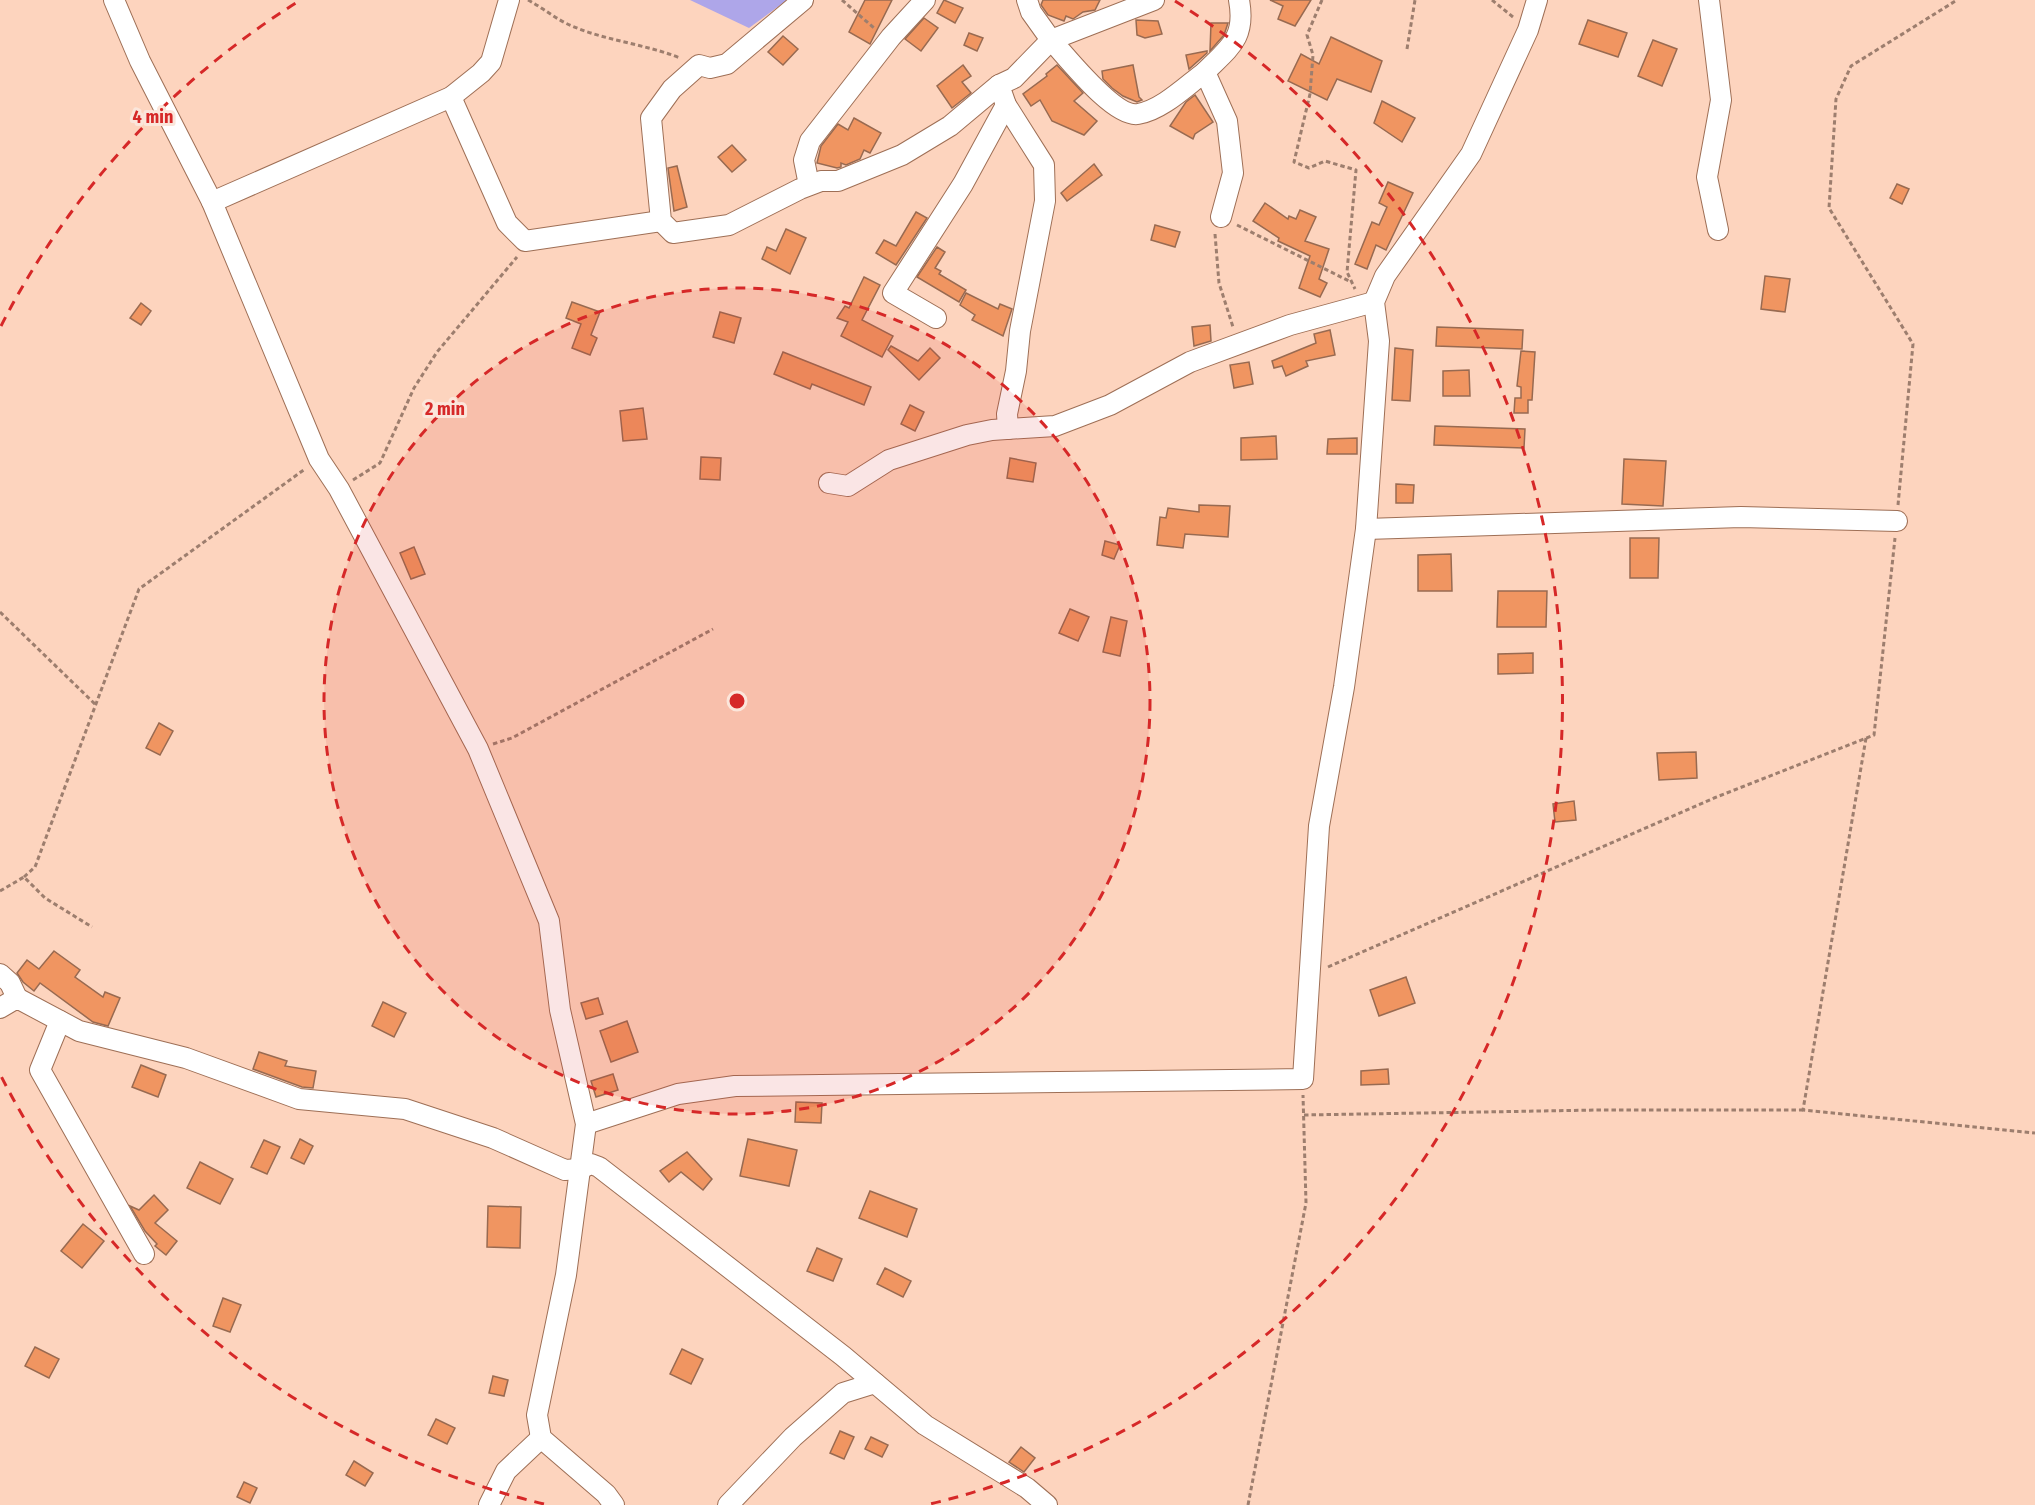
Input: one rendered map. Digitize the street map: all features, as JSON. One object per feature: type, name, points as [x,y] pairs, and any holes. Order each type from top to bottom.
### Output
[{"type":"street","points":[[114,0],[140,61],[212,202],[319,459],[339,489],[477,749],[549,921],[560,1010],[586,1124],[566,1275],[537,1416],[541,1438],[606,1494],[614,1505]]},
{"type":"street","points":[[212,202],[451,97],[491,62],[509,0]]},
{"type":"street","points":[[803,0],[727,64],[710,68],[699,65],[672,89],[651,118],[661,221],[673,234],[729,225],[809,185],[821,181],[838,181],[902,155],[950,126],[999,85],[1014,78],[1051,40],[1154,0]]},
{"type":"street","points":[[809,185],[804,160],[810,141],[891,38],[925,0]]},
{"type":"street","points":[[1027,0],[1031,12],[1051,40],[1107,100],[1131,114],[1139,114],[1158,106],[1205,72],[1237,40],[1243,19],[1239,0]]},
{"type":"street","points":[[829,483],[848,486],[889,460],[967,435],[1055,426],[1110,405],[1190,362],[1369,303],[1385,276],[1471,154],[1528,30],[1537,0]]},
{"type":"street","points":[[1709,0],[1721,100],[1707,177],[1718,230]]},
{"type":"street","points":[[1205,72],[1227,121],[1233,173],[1221,217]]},
{"type":"street","points":[[999,85],[1006,105],[1044,165],[1045,201],[1020,331],[1016,370],[1007,414],[1008,429]]},
{"type":"street","points":[[451,97],[507,223],[525,241],[661,221]]},
{"type":"street","points":[[936,318],[892,293],[963,184],[1006,105]]},
{"type":"street","points":[[586,1124],[678,1094],[735,1086],[1302,1079],[1318,826],[1344,687],[1366,529],[1380,341],[1369,303]]},
{"type":"street","points":[[1366,529],[1741,517],[1897,521]]},
{"type":"street","points":[[0,974],[10,983],[8,1003],[60,1021],[79,1031],[186,1058],[299,1099],[405,1108],[493,1138],[564,1170],[580,1169],[591,1164],[599,1167],[875,1383],[925,1425],[1027,1488],[1047,1505]]},
{"type":"street","points":[[60,1021],[40,1070],[144,1254]]},
{"type":"street","points":[[728,1505],[794,1437],[843,1393],[875,1383]]},
{"type":"street","points":[[489,1505],[506,1471],[541,1438]]},
{"type":"path","points":[[528,0],[571,26],[629,44],[651,47],[699,65]]},
{"type":"path","points":[[842,0],[866,23],[891,38]]},
{"type":"path","points":[[1322,0],[1307,35],[1312,55],[1310,94],[1294,162],[1309,168],[1325,161],[1356,170],[1347,249],[1347,272],[1351,282],[1369,303]]},
{"type":"path","points":[[1407,49],[1415,0]]},
{"type":"path","points":[[1492,0],[1528,30]]},
{"type":"path","points":[[1310,975],[1714,798],[1874,735],[1913,344],[1829,208],[1836,99],[1851,66],[1957,0]]},
{"type":"path","points":[[1239,344],[1219,283],[1215,230],[1221,217],[1351,282]]},
{"type":"path","points":[[339,489],[380,463],[414,388],[437,352],[518,256],[525,241]]},
{"type":"path","points":[[0,891],[24,877],[35,867],[139,589],[319,459]]},
{"type":"path","points":[[0,612],[96,705]]},
{"type":"path","points":[[477,749],[512,738],[713,630]]},
{"type":"path","points":[[1803,1110],[1866,738]]},
{"type":"path","points":[[24,877],[45,898],[92,927]]},
{"type":"path","points":[[1248,1505],[1306,1203],[1302,1079]]},
{"type":"path","points":[[1304,1116],[1600,1110],[1803,1110],[2035,1133]]},
{"type":"shaded area","points":[[690,0],[787,0],[749,28]]},
{"type":"building","points":[[865,0],[892,0],[870,44],[849,32]]},
{"type":"building","points":[[944,0],[963,8],[955,23],[937,13]]},
{"type":"building","points":[[1043,0],[1100,0],[1095,10],[1083,12],[1073,19],[1066,16],[1064,21],[1048,15],[1041,5]]},
{"type":"building","points":[[1270,0],[1311,0],[1295,26],[1278,19],[1283,6]]},
{"type":"building","points":[[924,18],[938,28],[921,51],[905,39]]},
{"type":"building","points":[[1136,20],[1158,21],[1162,34],[1145,38],[1137,35]]},
{"type":"building","points":[[1588,20],[1627,33],[1618,57],[1579,44]]},
{"type":"building","points":[[1211,23],[1228,23],[1224,35],[1210,51]]},
{"type":"building","points":[[969,33],[983,38],[977,51],[964,45]]},
{"type":"building","points":[[783,36],[798,49],[783,65],[768,52]]},
{"type":"building","points":[[1331,37],[1382,61],[1371,92],[1337,79],[1327,100],[1288,81],[1301,54],[1319,64]]},
{"type":"building","points":[[1653,40],[1677,49],[1662,86],[1638,76]]},
{"type":"building","points":[[1207,51],[1207,53],[1189,69],[1186,55]]},
{"type":"building","points":[[963,65],[971,76],[962,82],[971,93],[952,108],[937,86]]},
{"type":"building","points":[[1057,65],[1083,93],[1074,101],[1097,121],[1084,135],[1052,121],[1040,100],[1031,106],[1023,94],[1047,76],[1046,74]]},
{"type":"building","points":[[1133,65],[1139,97],[1142,100],[1137,102],[1112,88],[1103,79],[1102,71]]},
{"type":"building","points":[[1195,95],[1213,122],[1195,134],[1193,139],[1170,126],[1186,102]]},
{"type":"building","points":[[1382,101],[1415,118],[1402,142],[1374,123]]},
{"type":"building","points":[[854,118],[881,133],[870,153],[864,150],[860,159],[846,165],[841,163],[841,167],[837,168],[817,163],[821,146],[838,124],[848,130]]},
{"type":"building","points":[[732,145],[746,160],[732,172],[718,157]]},
{"type":"building","points":[[1094,164],[1102,175],[1067,201],[1061,193]]},
{"type":"building","points":[[677,166],[687,207],[674,211],[668,168]]},
{"type":"building","points":[[1388,182],[1413,193],[1386,250],[1376,245],[1367,269],[1355,264],[1372,222],[1379,225],[1387,207],[1379,203]]},
{"type":"building","points":[[1897,184],[1909,189],[1902,204],[1890,198]]},
{"type":"building","points":[[1265,203],[1288,219],[1289,216],[1296,219],[1300,210],[1316,217],[1305,241],[1329,249],[1319,279],[1327,283],[1320,297],[1299,288],[1310,256],[1278,241],[1279,238],[1253,221]]},
{"type":"building","points":[[916,212],[927,218],[896,265],[876,253],[884,240],[896,246]]},
{"type":"building","points":[[1155,225],[1180,232],[1175,247],[1151,240]]},
{"type":"building","points":[[786,229],[806,238],[790,274],[762,259],[767,247],[776,251]]},
{"type":"building","points":[[937,247],[945,252],[935,268],[941,271],[939,274],[966,290],[959,302],[917,277]]},
{"type":"building","points":[[1765,276],[1790,279],[1785,312],[1761,309]]},
{"type":"building","points":[[864,277],[880,285],[862,320],[893,336],[882,357],[841,336],[848,322],[837,318],[845,306],[849,308]]},
{"type":"building","points":[[966,293],[998,309],[1000,304],[1012,309],[1003,336],[972,320],[975,315],[960,305]]},
{"type":"building","points":[[572,302],[600,312],[591,335],[597,338],[590,355],[572,348],[581,324],[566,318]]},
{"type":"building","points":[[141,303],[151,311],[141,325],[130,318]]},
{"type":"building","points":[[720,312],[741,318],[734,343],[713,337]]},
{"type":"building","points":[[1210,325],[1211,341],[1194,346],[1192,327]]},
{"type":"building","points":[[1437,327],[1523,330],[1522,349],[1436,346]]},
{"type":"building","points":[[1330,330],[1335,355],[1306,361],[1308,366],[1286,376],[1282,366],[1274,368],[1272,361],[1316,343],[1314,334]]},
{"type":"building","points":[[891,346],[918,361],[930,348],[940,358],[919,380],[888,350]]},
{"type":"building","points":[[1395,348],[1413,350],[1410,401],[1392,400]]},
{"type":"building","points":[[1521,351],[1535,352],[1532,400],[1528,400],[1528,413],[1514,413],[1515,398],[1521,398],[1521,387],[1517,386]]},
{"type":"building","points":[[783,352],[871,387],[864,405],[812,384],[810,389],[774,374]]},
{"type":"building","points":[[1249,362],[1253,384],[1234,388],[1230,365]]},
{"type":"building","points":[[1469,370],[1470,396],[1443,396],[1443,371]]},
{"type":"building","points":[[910,405],[924,412],[915,431],[901,424]]},
{"type":"building","points":[[643,408],[647,439],[623,441],[620,411]]},
{"type":"building","points":[[1435,426],[1525,429],[1524,448],[1434,445]]},
{"type":"building","points":[[1276,436],[1277,459],[1241,460],[1241,438]]},
{"type":"building","points":[[1357,438],[1357,454],[1327,454],[1328,439]]},
{"type":"building","points":[[701,457],[721,458],[720,480],[700,479]]},
{"type":"building","points":[[1010,458],[1036,463],[1033,482],[1007,478]]},
{"type":"building","points":[[1624,459],[1666,461],[1663,506],[1622,504]]},
{"type":"building","points":[[1396,484],[1414,485],[1413,503],[1396,503]]},
{"type":"building","points":[[1199,505],[1230,506],[1228,537],[1185,534],[1183,548],[1157,545],[1160,517],[1166,518],[1168,508],[1199,512]]},
{"type":"building","points":[[1630,538],[1659,538],[1658,578],[1630,578]]},
{"type":"building","points":[[1105,541],[1120,545],[1114,559],[1102,555]]},
{"type":"building","points":[[414,547],[425,574],[411,579],[400,553]]},
{"type":"building","points":[[1451,554],[1452,591],[1418,591],[1418,555]]},
{"type":"building","points":[[1498,591],[1547,591],[1546,627],[1497,627]]},
{"type":"building","points":[[1070,609],[1089,617],[1078,641],[1059,633]]},
{"type":"building","points":[[1111,617],[1127,621],[1120,656],[1103,652]]},
{"type":"building","points":[[1533,653],[1533,673],[1498,674],[1498,654]]},
{"type":"building","points":[[159,723],[173,731],[160,755],[146,748]]},
{"type":"building","points":[[1696,752],[1697,778],[1659,780],[1657,753]]},
{"type":"building","points":[[1574,801],[1576,820],[1555,822],[1553,804]]},
{"type":"building","points":[[54,951],[80,970],[75,977],[103,997],[105,992],[120,998],[108,1026],[93,1022],[40,983],[34,991],[23,982],[17,973],[27,960],[39,969]]},
{"type":"building","points":[[1406,977],[1415,1003],[1379,1016],[1370,990]]},
{"type":"building","points":[[598,998],[603,1014],[586,1019],[581,1003]]},
{"type":"building","points":[[383,1002],[406,1013],[394,1037],[372,1026]]},
{"type":"building","points":[[627,1021],[638,1052],[611,1062],[600,1031]]},
{"type":"building","points":[[259,1052],[287,1061],[285,1066],[316,1071],[313,1088],[302,1087],[253,1069]]},
{"type":"building","points":[[141,1065],[166,1075],[158,1097],[132,1087]]},
{"type":"building","points":[[1388,1069],[1389,1084],[1361,1085],[1361,1071]]},
{"type":"building","points":[[613,1074],[618,1090],[596,1097],[591,1081]]},
{"type":"building","points":[[796,1102],[822,1103],[821,1123],[795,1122]]},
{"type":"building","points":[[300,1139],[313,1146],[304,1164],[291,1158]]},
{"type":"building","points":[[748,1139],[797,1150],[789,1186],[740,1176]]},
{"type":"building","points":[[264,1140],[280,1147],[267,1174],[251,1167]]},
{"type":"building","points":[[687,1152],[712,1179],[703,1190],[681,1172],[669,1182],[660,1171]]},
{"type":"building","points":[[200,1162],[233,1179],[220,1204],[187,1188]]},
{"type":"building","points":[[870,1191],[917,1209],[907,1237],[859,1218]]},
{"type":"building","points":[[154,1195],[168,1210],[155,1223],[177,1241],[166,1255],[155,1246],[157,1244],[145,1231],[130,1206],[139,1210]]},
{"type":"building","points":[[488,1206],[521,1207],[520,1248],[487,1247]]},
{"type":"building","points":[[83,1224],[104,1241],[82,1268],[61,1251]]},
{"type":"building","points":[[817,1248],[842,1259],[833,1281],[807,1271]]},
{"type":"building","points":[[885,1268],[911,1281],[903,1297],[877,1284]]},
{"type":"building","points":[[223,1298],[241,1305],[230,1332],[213,1326]]},
{"type":"building","points":[[35,1347],[59,1359],[49,1378],[25,1366]]},
{"type":"building","points":[[682,1349],[703,1359],[691,1384],[670,1374]]},
{"type":"building","points":[[493,1376],[508,1380],[504,1396],[489,1393]]},
{"type":"building","points":[[436,1419],[455,1428],[447,1444],[428,1435]]},
{"type":"building","points":[[840,1431],[854,1437],[844,1459],[830,1453]]},
{"type":"building","points":[[871,1437],[888,1445],[882,1457],[865,1449]]},
{"type":"building","points":[[1021,1447],[1035,1458],[1024,1472],[1009,1462]]},
{"type":"building","points":[[354,1461],[373,1473],[365,1486],[346,1475]]},
{"type":"building","points":[[244,1482],[257,1488],[250,1503],[237,1497]]}]
